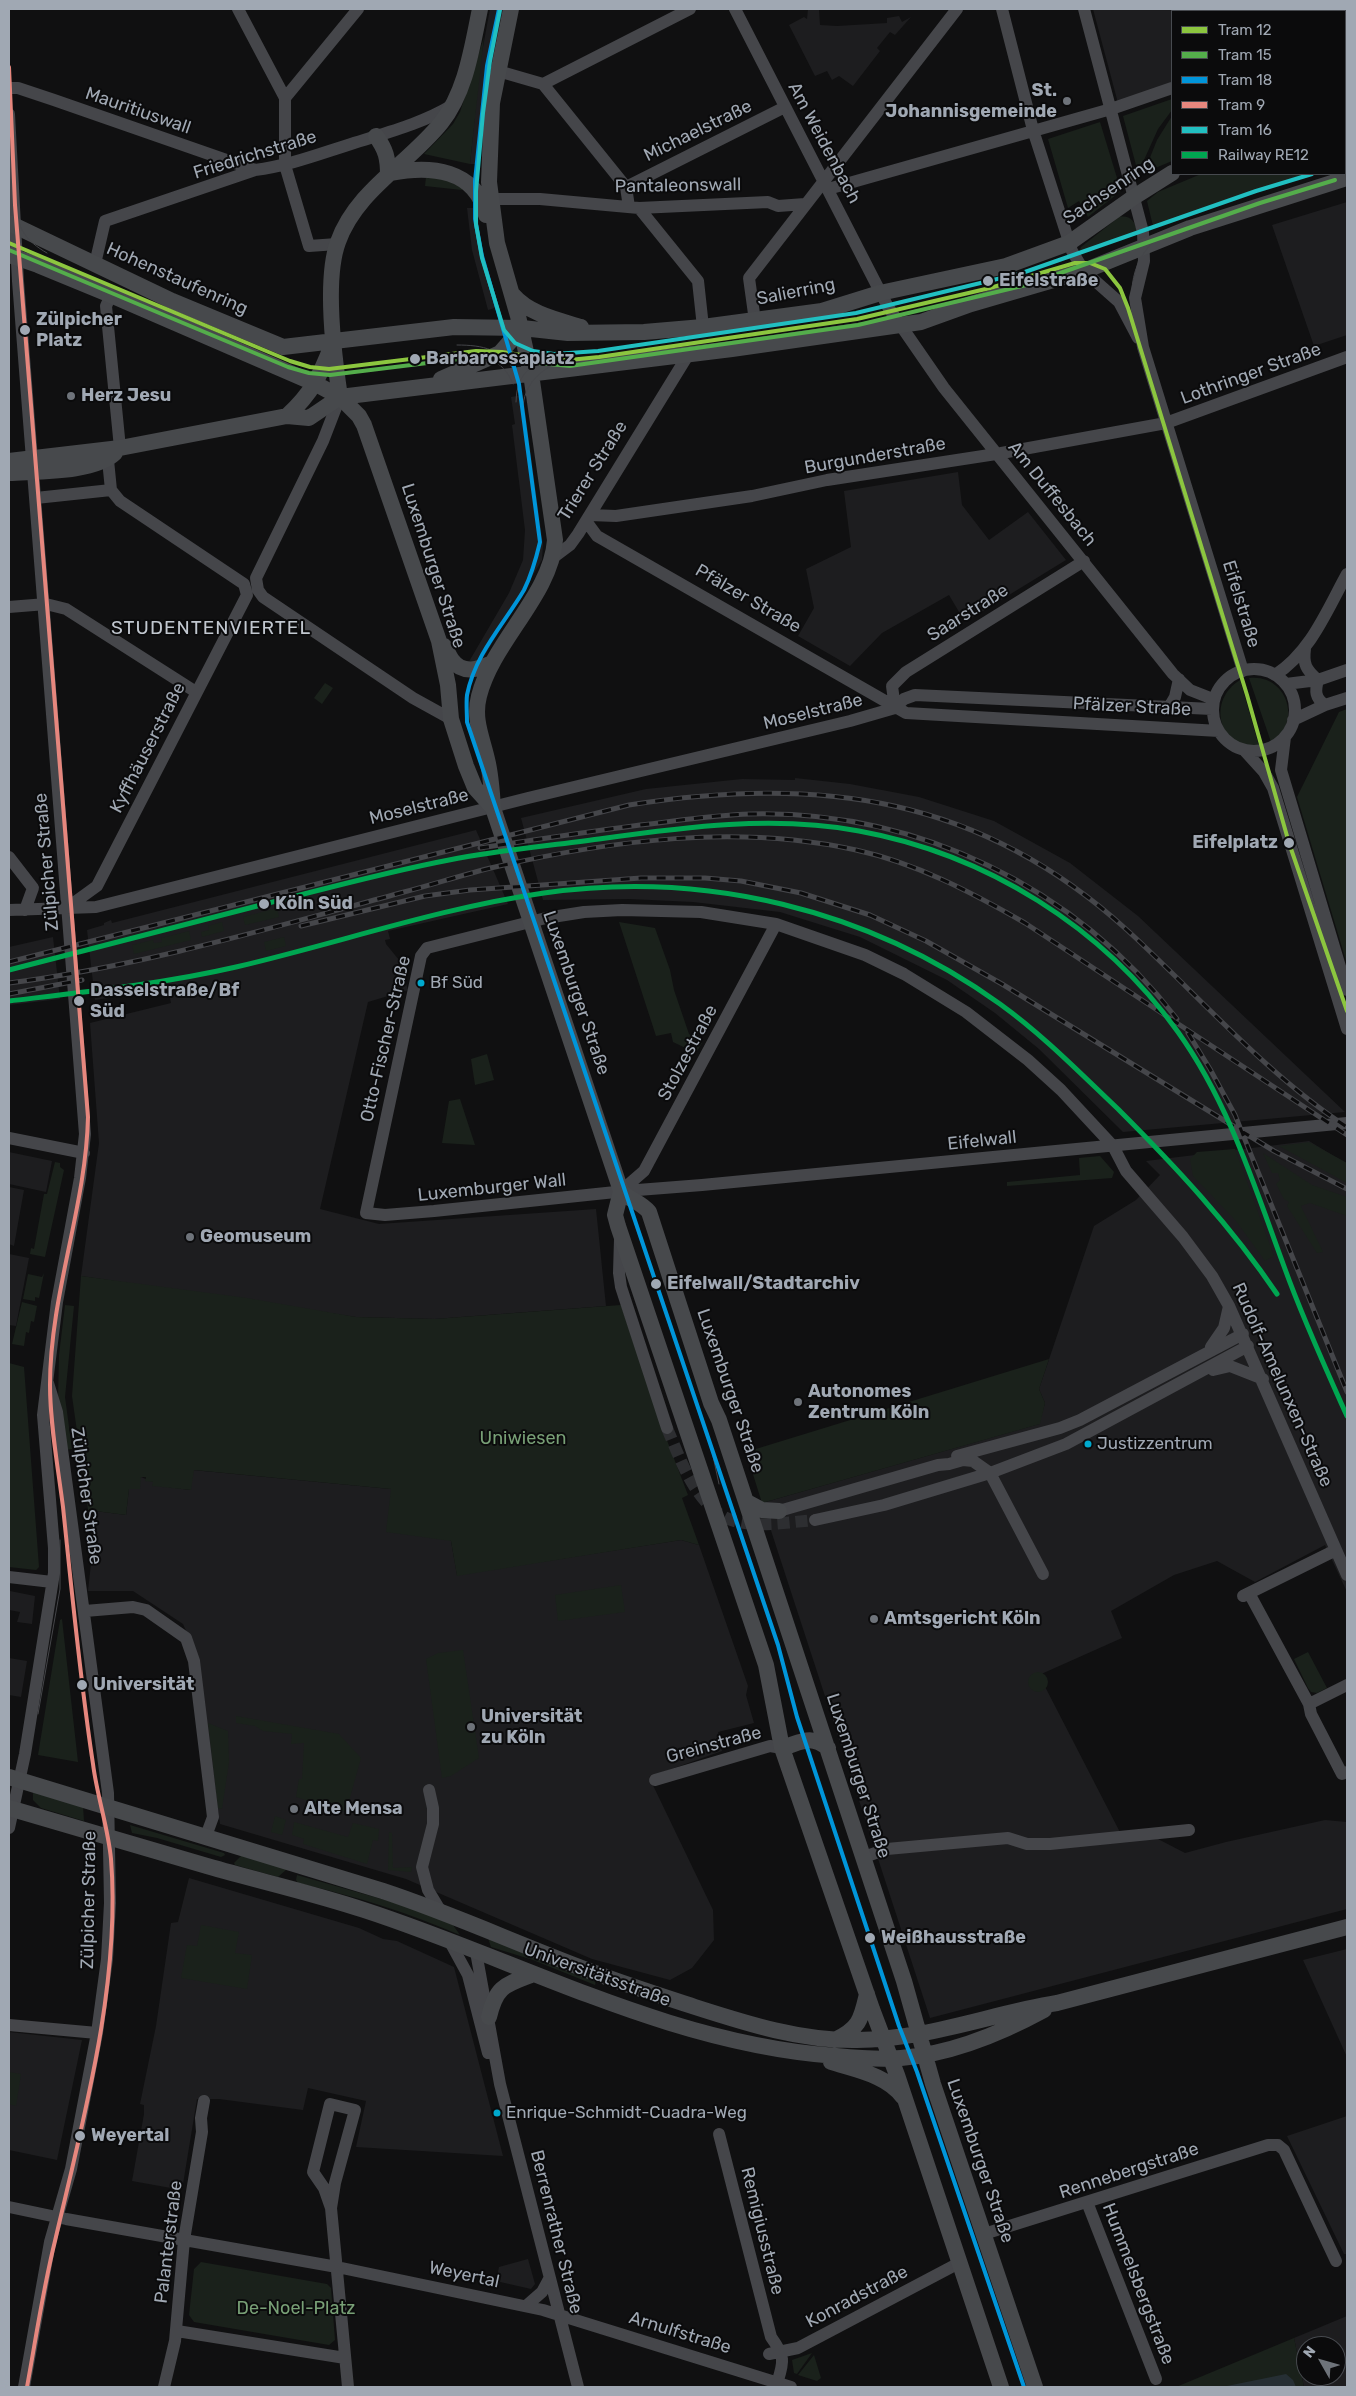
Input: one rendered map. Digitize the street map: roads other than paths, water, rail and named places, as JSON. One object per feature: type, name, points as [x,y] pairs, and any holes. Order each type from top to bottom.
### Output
[{"type":"main road","points":[[340,398],[334,341],[332,286],[337,244],[350,216],[367,196],[442,122],[454,104],[462,84],[480,9]]},
{"type":"main road","points":[[511,9],[498,71],[491,118],[488,169],[490,200],[497,243],[522,328],[531,374],[555,540],[554,557]]},
{"type":"main road","points":[[376,136],[385,149],[390,174]]},
{"type":"main road","points":[[390,174],[406,170],[433,170],[446,172],[463,180],[482,199],[488,224],[497,243]]},
{"type":"main road","name":"Sachsenring","points":[[1069,243],[1171,174]]},
{"type":"main road","points":[[9,473],[33,465],[287,416],[309,418],[340,398],[424,386],[688,355],[922,322],[971,304],[1084,271],[1143,249],[1190,228],[1347,178]]},
{"type":"main road","name":"Hohenstaufenring","points":[[12,224],[172,301],[283,347],[334,341]]},
{"type":"main road","name":"Salierring","points":[[522,328],[600,333],[703,328],[822,311],[880,293],[1006,266],[1069,243]]},
{"type":"main road","points":[[13,257],[111,296],[316,384],[340,398]]},
{"type":"main road","points":[[513,295],[519,302],[534,311],[600,333]]},
{"type":"main road","points":[[334,341],[454,327],[522,328]]},
{"type":"main road","points":[[480,327],[497,341],[495,353],[490,358]]},
{"type":"main road","points":[[424,386],[490,358],[507,347],[522,328]]},
{"type":"main road","points":[[287,416],[305,400],[316,384],[334,341]]},
{"type":"main road","name":"Luxemburger Straße","points":[[340,398],[359,416],[364,425],[439,641],[448,685],[451,720],[466,766],[476,788],[493,808]]},
{"type":"main road","points":[[9,461],[33,465],[90,466],[108,460],[120,448]]},
{"type":"main road","name":"Trierer Straße","points":[[477,711],[482,688],[492,663],[544,579],[554,557]]},
{"type":"main road","points":[[439,641],[446,647],[453,661],[468,670],[477,670],[492,663]]},
{"type":"main road","name":"Luxemburger Straße","points":[[477,711],[477,722],[487,759],[493,792],[493,808],[530,922],[621,1191],[643,1205],[648,1212],[711,1403],[719,1420],[747,1502],[864,1857],[935,2053],[984,2234],[1035,2387]]},
{"type":"main road","points":[[621,1191],[615,1215],[620,1234],[766,1665],[782,1748],[891,2058],[1001,2387]]},
{"type":"main road","points":[[747,1502],[762,1510],[779,1511]]},
{"type":"main road","points":[[758,1538],[766,1522],[779,1511]]},
{"type":"main road","points":[[782,1748],[809,1739],[819,1741],[828,1748]]},
{"type":"main road","name":"Universitätsstraße","points":[[14,1779],[206,1836],[440,1910],[598,1974],[770,2030],[835,2040],[884,2040]]},
{"type":"main road","name":"Universitätsstraße","points":[[11,1808],[208,1867],[363,1910],[584,1994],[635,2012],[734,2041],[807,2054],[891,2058]]},
{"type":"main road","points":[[208,1867],[228,1860],[231,1856],[231,1851],[227,1844]]},
{"type":"main road","points":[[299,1892],[293,1886],[291,1878],[294,1872],[303,1866]]},
{"type":"main road","points":[[468,1922],[476,1952]]},
{"type":"main road","points":[[884,2040],[928,2033],[1016,2010],[1058,2003],[1347,1927]]},
{"type":"main road","points":[[584,1994],[595,1994],[602,1990],[604,1980],[598,1974]]},
{"type":"main road","points":[[489,2017],[493,2001],[505,1984],[531,1975]]},
{"type":"main road","points":[[835,2040],[850,2033],[858,2024],[867,1993]]},
{"type":"main road","points":[[891,2058],[935,2053],[1019,2024],[1058,2003]]},
{"type":"main road","points":[[891,2058],[928,2033]]},
{"type":"main road","points":[[807,2054],[881,2079],[896,2087],[905,2100]]},
{"type":"street","points":[[238,9],[285,98],[285,165],[309,246],[337,244]]},
{"type":"street","points":[[285,98],[358,9]]},
{"type":"street","points":[[543,84],[690,9]]},
{"type":"street","name":"Am Weidenbach","points":[[735,9],[880,293]]},
{"type":"street","points":[[755,321],[749,278],[805,204],[826,184],[957,9]]},
{"type":"street","points":[[1002,9],[1033,130],[1069,243],[1084,271]]},
{"type":"street","name":"Eifelstraße","points":[[1084,9],[1143,232],[1144,261],[1135,298],[1143,347],[1243,671]]},
{"type":"street","points":[[498,71],[543,84],[626,187],[634,208],[698,282],[703,328]]},
{"type":"street","name":"Mauritiuswall","points":[[9,88],[18,88],[255,170]]},
{"type":"street","points":[[826,184],[1111,109],[1171,88]]},
{"type":"street","name":"Friedrichstraße","points":[[95,264],[105,222],[255,170],[285,165],[376,136],[434,116],[454,104]]},
{"type":"street","name":"Michaelstraße","points":[[626,187],[785,107]]},
{"type":"street","points":[[9,114],[13,257],[33,465]]},
{"type":"street","name":"Pantaleonswall","points":[[490,200],[540,199],[634,208],[768,202],[778,206],[805,204]]},
{"type":"street","name":"Eifelstraße","points":[[1084,271],[1119,302],[1143,347]]},
{"type":"street","name":"Am Duffesbach","points":[[880,293],[900,326],[944,388],[996,454],[1179,679],[1190,690],[1213,704]]},
{"type":"street","points":[[111,296],[106,306],[120,448]]},
{"type":"street","name":"Trierer Straße","points":[[554,557],[570,545],[588,518],[688,355]]},
{"type":"street","name":"Lothringer Straße","points":[[1166,423],[1347,358]]},
{"type":"street","points":[[340,398],[323,441],[256,578],[258,590],[264,597],[413,698],[451,720]]},
{"type":"street","name":"Burgunderstraße","points":[[588,518],[616,516],[723,500],[812,485],[827,480],[996,454],[1166,423]]},
{"type":"street","points":[[36,498],[111,490],[108,460]]},
{"type":"street","name":"Zülpicher Straße","points":[[9,1828],[14,1779],[25,1754],[52,1582],[54,1548],[43,1415],[60,1280],[84,1153],[84,1110],[33,465]]},
{"type":"street","name":"Kyffhäuserstraße","points":[[68,907],[97,886],[247,595],[244,584],[120,501],[111,490]]},
{"type":"street","name":"Pfälzer Straße","points":[[588,518],[597,536],[895,708],[916,715],[1219,731]]},
{"type":"street","name":"Saarstraße","points":[[895,708],[892,686],[906,672],[1084,561]]},
{"type":"street","points":[[1275,675],[1292,663],[1305,649],[1347,574]]},
{"type":"street","points":[[9,606],[43,604],[66,609],[196,692]]},
{"type":"street","points":[[1305,649],[1303,660],[1307,671],[1318,680]]},
{"type":"street","points":[[1347,990],[1281,770],[1285,737],[1293,720],[1294,706],[1286,684],[1275,675],[1254,669],[1243,671],[1224,682],[1213,704],[1219,731],[1227,741],[1244,750],[1264,772],[1273,788],[1347,1029]]},
{"type":"street","points":[[1286,684],[1318,680],[1347,670]]},
{"type":"street","points":[[1168,709],[1175,696],[1179,679]]},
{"type":"street","points":[[1318,680],[1315,690],[1319,700],[1325,705]]},
{"type":"street","name":"Pfälzer Straße","points":[[895,708],[904,699],[915,696],[1168,709],[1213,704]]},
{"type":"street","points":[[1293,720],[1325,705],[1347,698]]},
{"type":"street","name":"Moselstraße","points":[[9,910],[96,907],[493,808],[732,751],[895,708]]},
{"type":"street","points":[[1244,750],[1267,749],[1285,737]]},
{"type":"street","points":[[9,857],[33,888],[25,910]]},
{"type":"street","name":"Otto-Fischer-Straße","points":[[366,1213],[422,954],[432,946],[565,914],[622,910],[701,912],[776,924]]},
{"type":"street","name":"Rudolf-Amelunxen-Straße","points":[[776,924],[865,955],[904,974],[966,1012],[1048,1078],[1113,1146],[1126,1171],[1183,1237],[1212,1276],[1229,1306],[1243,1334],[1347,1575]]},
{"type":"street","name":"Stolzestraße","points":[[621,1191],[644,1171],[776,924]]},
{"type":"street","name":"Eifelwall","points":[[621,1191],[675,1188],[1347,1123]]},
{"type":"street","points":[[9,1138],[84,1153]]},
{"type":"street","name":"Luxemburger Wall","points":[[366,1213],[385,1215],[434,1212],[621,1191]]},
{"type":"street","points":[[620,1234],[619,1273],[621,1287],[667,1428]]},
{"type":"street","points":[[1201,1355],[1221,1336],[1228,1318],[1229,1306]]},
{"type":"street","points":[[938,1465],[947,1459],[1060,1428],[1080,1420],[1243,1334]]},
{"type":"street","points":[[1204,1372],[1208,1367],[1248,1346]]},
{"type":"street","points":[[815,1520],[884,1505],[990,1473],[1087,1434],[1204,1372],[1230,1366],[1262,1379]]},
{"type":"street","name":"Zülpicher Straße","points":[[24,2387],[50,2242],[71,2169],[97,2033],[107,1959],[110,1903],[108,1793],[57,1412],[48,1381]]},
{"type":"street","points":[[1118,1399],[1114,1411],[1119,1417]]},
{"type":"street","points":[[1080,1420],[1090,1425],[1087,1434]]},
{"type":"street","points":[[779,1511],[938,1465],[963,1460],[998,1463],[1030,1457]]},
{"type":"street","points":[[973,1461],[990,1473],[1043,1574]]},
{"type":"street","points":[[1336,1550],[1246,1595],[1309,1704],[1311,1714],[1346,1776]]},
{"type":"street","points":[[9,1577],[52,1582]]},
{"type":"street","points":[[85,1611],[138,1607],[178,1631],[189,1643],[194,1660],[213,1817],[206,1836]]},
{"type":"street","points":[[1309,1704],[1347,1685]]},
{"type":"street","name":"Greinstraße","points":[[655,1780],[770,1746],[782,1748]]},
{"type":"street","points":[[429,1790],[433,1808],[433,1824],[422,1866],[428,1890],[440,1910]]},
{"type":"street","points":[[864,1857],[887,1850],[1008,1838],[1027,1844],[1050,1844],[1189,1830]]},
{"type":"street","name":"Berrenrather Straße","points":[[450,1942],[468,1975],[488,2056],[500,2084]]},
{"type":"street","name":"Berrenrather Straße","points":[[476,1952],[500,2084],[578,2387]]},
{"type":"street","points":[[9,2025],[97,2033]]},
{"type":"street","name":"Palanterstraße","points":[[164,2387],[177,2331],[176,2310],[184,2240],[202,2132],[201,2118],[204,2101]]},
{"type":"street","points":[[331,2208],[335,2183],[355,2110],[330,2104],[313,2172],[324,2188],[331,2208],[348,2387]]},
{"type":"street","name":"Remigiusstraße","points":[[719,2134],[775,2352]]},
{"type":"street","name":"Rennebergstraße","points":[[984,2234],[1268,2145],[1278,2145],[1284,2150],[1336,2262]]},
{"type":"street","name":"Hummelsbergstraße","points":[[1087,2202],[1156,2379]]},
{"type":"street","name":"Weyertal","points":[[9,2207],[58,2218],[338,2267],[558,2313]]},
{"type":"street","name":"Konradstraße","points":[[775,2352],[798,2348],[959,2263]]},
{"type":"street","points":[[526,2306],[542,2292],[549,2279]]},
{"type":"street","name":"Arnulfstraße","points":[[558,2313],[759,2376],[776,2385],[791,2387]]},
{"type":"street","points":[[177,2331],[345,2358]]},
{"type":"street","points":[[759,2376],[775,2352],[783,2364],[776,2385]]},
{"type":"tunnel","points":[[667,1428],[693,1484],[712,1509],[724,1517],[738,1522],[757,1524],[815,1520]]},
{"type":"tram line","name":"18","points":[[499,9],[487,66],[475,181],[475,219],[482,256],[519,384],[540,542],[534,566],[524,590],[476,666],[467,695],[467,722],[778,1645],[797,1717],[899,2026],[917,2072],[1024,2387]]},
{"type":"tram line","name":"16","points":[[500,10],[490,61],[483,113],[476,191],[476,224],[482,258],[504,330],[515,343],[533,351],[554,354],[598,351],[856,313],[1022,273],[1256,191],[1309,175]]},
{"type":"tram line","name":"9","points":[[9,67],[15,205],[88,1117],[86,1151],[81,1184],[56,1317],[52,1351],[50,1400],[84,1700],[95,1776],[110,1847],[113,1906],[105,2003],[97,2052],[88,2100],[47,2277],[27,2387]]},
{"type":"tram line","name":"15","points":[[9,250],[288,367],[309,373],[330,375],[476,357],[570,366],[858,325],[1026,285],[1260,203],[1335,180]]},
{"type":"tram line","points":[[15,205],[18,221],[24,234],[47,253]]},
{"type":"tram line","points":[[1134,314],[1132,284],[1141,258],[1148,247],[1158,238],[1170,229],[1184,223]]},
{"type":"tram line","name":"12","points":[[9,243],[290,361],[310,367],[329,369],[476,351],[502,352],[546,359],[569,360],[599,357],[857,319],[990,288],[1075,263],[1090,263],[1105,269],[1120,288],[1128,308],[1247,695],[1289,843],[1347,1011]]},
{"type":"tram line","points":[[457,345],[475,346],[491,350],[505,359],[516,374]]},
{"type":"tram line","points":[[516,402],[518,386],[532,366],[556,357],[598,351]]},
{"type":"tram line","points":[[457,353],[475,354],[491,359],[504,369],[513,384]]},
{"type":"tram line","points":[[523,409],[526,392],[530,385],[547,368],[563,361]]},
{"type":"tram line","points":[[708,1433],[719,1484]]},
{"type":"tram line","points":[[38,1714],[60,1589],[60,1540]]},
{"type":"railway","points":[[9,962],[629,805],[699,796],[766,793],[831,796],[894,806],[955,824],[1014,850],[1071,885],[1127,930],[1261,1059],[1317,1106],[1347,1127]]},
{"type":"railway","points":[[480,848],[640,825],[750,814],[812,816],[873,826],[932,842],[988,866],[1042,895],[1091,931],[1137,972],[1177,1019]]},
{"type":"railway","points":[[9,983],[59,976],[159,956],[257,932],[484,870],[584,849],[675,839],[721,837],[811,842],[856,850],[900,863],[943,880],[1005,911],[1347,1135]]},
{"type":"railway","points":[[301,926],[425,896],[470,890],[641,878],[705,878],[741,881],[801,893],[870,915],[926,941],[1002,984],[1274,1151],[1347,1189]]},
{"type":"railway","points":[[9,994],[82,980]]},
{"type":"railway","points":[[1188,1033],[1235,1115],[1347,1392]]},
{"type":"rail line","name":"RE12","points":[[9,970],[378,875],[449,860],[505,851],[664,830],[762,823],[827,826],[906,842],[952,857],[996,877],[1038,901],[1078,928],[1148,994],[1178,1032],[1196,1059],[1226,1117],[1251,1177],[1299,1306],[1347,1416]]},
{"type":"rail line","name":"RE12","points":[[9,1001],[123,987],[208,973],[274,958],[428,917],[544,893],[604,887],[664,887],[724,893],[782,904],[840,921],[896,943],[949,971],[1016,1016],[1075,1068],[1161,1153],[1222,1221],[1277,1294]]},
{"type":"place","name":"St. Johannisgemeinde","points":[[1067,101]]},
{"type":"place","name":"Eifelstraße","points":[[988,281]]},
{"type":"place","name":"Zülpicher Platz","points":[[25,330]]},
{"type":"place","name":"Barbarossaplatz","points":[[415,359]]},
{"type":"place","name":"Herz Jesu","points":[[71,396]]},
{"type":"place","name":"Eifelplatz","points":[[1289,843]]},
{"type":"place","name":"Köln Süd","points":[[264,904]]},
{"type":"place","name":"Bf Süd","points":[[421,983]]},
{"type":"place","name":"Dasselstraße/Bf Süd","points":[[79,1001]]},
{"type":"place","name":"Geomuseum","points":[[190,1237]]},
{"type":"place","name":"Eifelwall/Stadtarchiv","points":[[656,1284]]},
{"type":"place","name":"Autonomes Zentrum Köln","points":[[798,1402]]},
{"type":"place","name":"Justizzentrum","points":[[1088,1444]]},
{"type":"place","name":"Amtsgericht Köln","points":[[874,1619]]},
{"type":"place","name":"Universität","points":[[82,1685]]},
{"type":"place","name":"Universität zu Köln","points":[[471,1727]]},
{"type":"place","name":"Alte Mensa","points":[[294,1809]]},
{"type":"place","name":"Weißhausstraße","points":[[870,1938]]},
{"type":"place","name":"Enrique-Schmidt-Cuadra-Weg","points":[[497,2113]]},
{"type":"place","name":"Weyertal","points":[[80,2136]]},
{"type":"district","name":"STUDENTENVIERTEL","points":[[211,629]]},
{"type":"park label","name":"Uniwiesen","points":[[523,1439]]},
{"type":"park label","name":"De-Noel-Platz","points":[[296,2309]]}]
